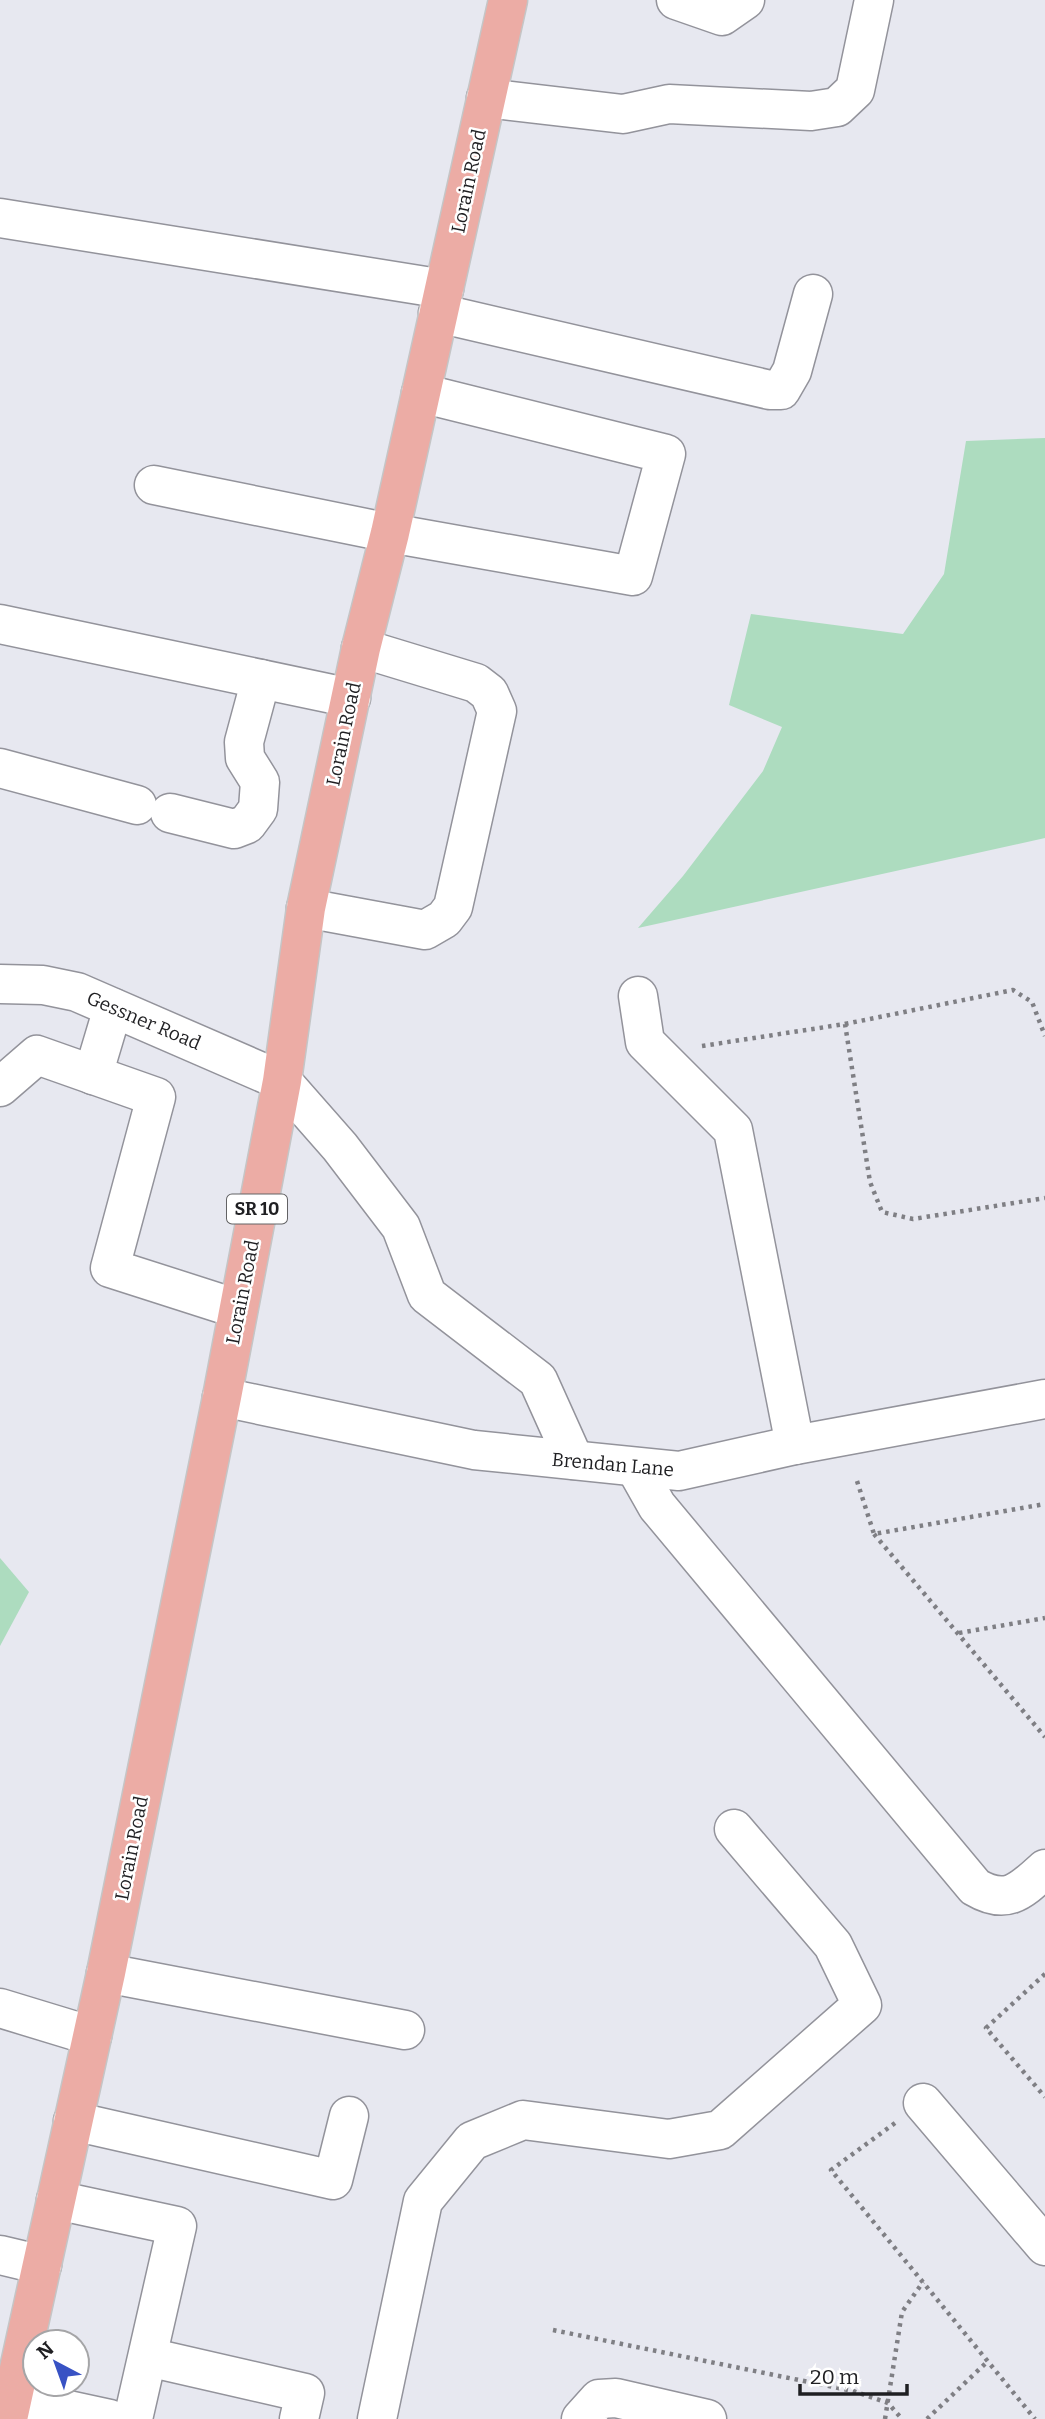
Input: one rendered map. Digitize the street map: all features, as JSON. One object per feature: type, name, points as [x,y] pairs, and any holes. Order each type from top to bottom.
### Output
[{"type":"main road","name":"Lorain Road","points":[[11,2409],[106,1973],[222,1397],[282,1081],[306,908],[361,648],[390,533],[508,0]]},
{"type":"street","points":[[676,0],[722,16],[745,0]]},
{"type":"street","points":[[486,98],[623,114],[669,103],[811,111],[836,107],[855,90],[874,0]]},
{"type":"street","points":[[0,218],[441,301],[770,390],[781,390],[792,371],[813,294]]},
{"type":"street","points":[[153,485],[390,533],[633,576],[666,454],[421,393]]},
{"type":"street","points":[[0,624],[351,698]]},
{"type":"street","points":[[306,908],[425,930],[444,919],[453,907],[497,711],[489,693],[476,683],[361,648]]},
{"type":"street","points":[[0,768],[234,829],[247,824],[258,810],[260,782],[245,758],[244,742],[261,679]]},
{"type":"street","name":"Gessner Road","points":[[0,984],[43,985],[77,992],[282,1081]]},
{"type":"street","points":[[638,996],[645,1042],[733,1130],[795,1445]]},
{"type":"street","points":[[93,1076],[113,1008]]},
{"type":"street","points":[[0,1087],[37,1055],[156,1097],[110,1268],[238,1309]]},
{"type":"street","points":[[282,1081],[340,1147],[401,1227],[427,1295],[538,1380],[575,1460]]},
{"type":"street","name":"Brendan Lane","points":[[222,1397],[474,1450],[679,1471],[795,1445],[1045,1399]]},
{"type":"street","points":[[635,1467],[657,1506],[975,1887],[991,1897],[1009,1895],[1022,1889],[1045,1869]]},
{"type":"street","points":[[377,2419],[423,2202],[472,2141],[523,2120],[669,2139],[720,2130],[862,2005],[833,1945],[734,1829]]},
{"type":"street","points":[[106,1973],[405,2030]]},
{"type":"street","points":[[0,2008],[92,2035]]},
{"type":"street","points":[[923,2103],[1045,2246]]},
{"type":"street","points":[[74,2121],[333,2180],[349,2116]]},
{"type":"street","points":[[56,2200],[177,2226],[133,2419]]},
{"type":"street","points":[[0,2255],[42,2264]]},
{"type":"street","points":[[148,2357],[305,2393],[299,2419]]},
{"type":"street","points":[[582,2419],[598,2399],[617,2398],[707,2419]]},
{"type":"street","points":[[11,2409],[110,2419]]},
{"type":"path","points":[[657,1054],[845,1024],[1013,990],[1032,1002],[1045,1037]]},
{"type":"path","points":[[845,1024],[870,1182],[882,1212],[913,1219],[1045,1198]]},
{"type":"path","points":[[857,1481],[874,1534],[1045,1737]]},
{"type":"path","points":[[874,1534],[1045,1504]]},
{"type":"path","points":[[958,1633],[1045,1618]]},
{"type":"path","points":[[1045,1974],[986,2028],[1045,2097]]},
{"type":"path","points":[[923,2103],[831,2170],[1035,2419]]},
{"type":"path","points":[[885,2419],[902,2312],[923,2282]]},
{"type":"path","points":[[553,2330],[853,2391],[888,2403],[902,2419]]},
{"type":"path","points":[[927,2419],[988,2361]]},
{"type":"green space","points":[[1045,438],[1045,838],[638,928],[683,876],[763,771],[782,727],[729,705],[751,614],[903,634],[944,574],[966,441]]},
{"type":"green space","points":[[0,1558],[29,1592],[0,1646]]}]
